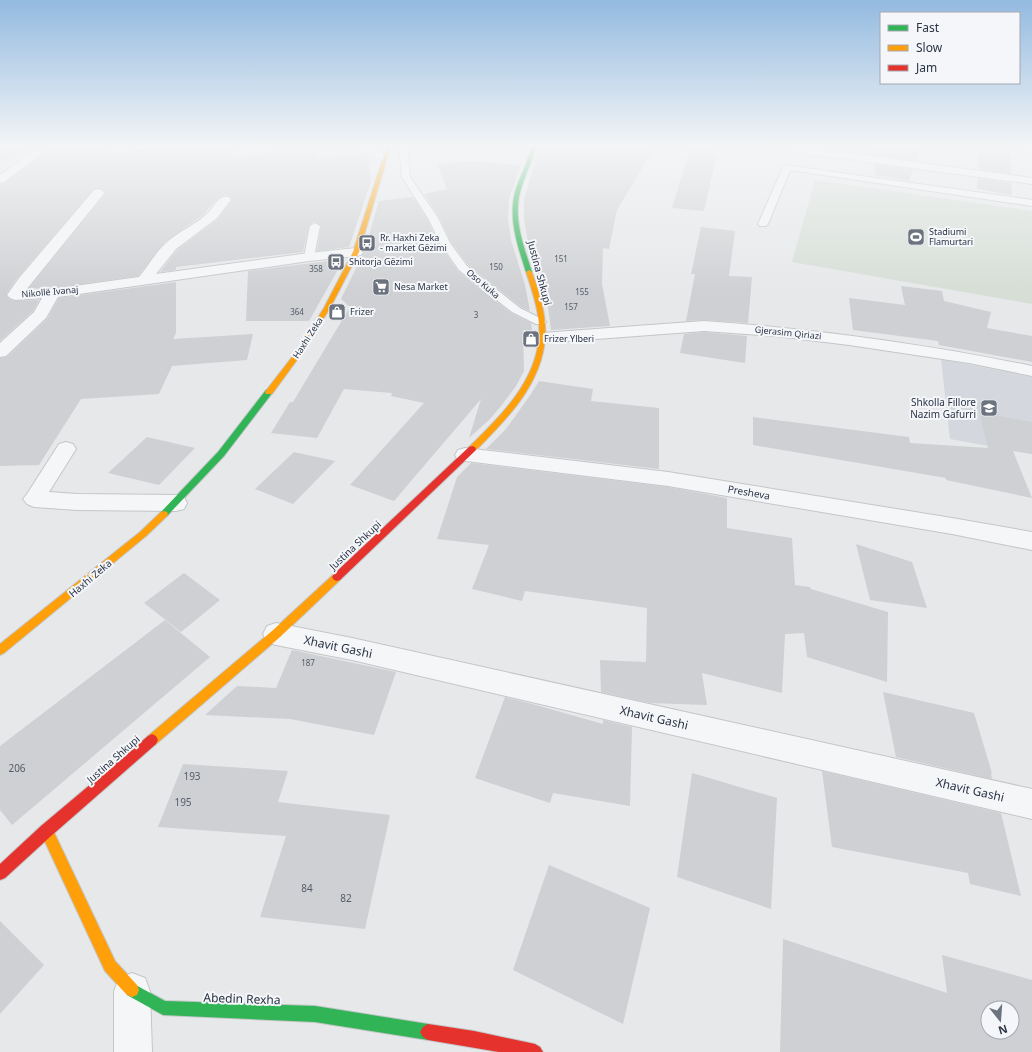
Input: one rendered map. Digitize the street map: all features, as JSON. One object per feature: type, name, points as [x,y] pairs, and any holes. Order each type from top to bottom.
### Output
[{"type":"street","name":"Nikollë Ivanaj","points":[[97,194],[29,275],[15,295],[53,293],[309,257],[356,252]]},
{"type":"street","name":"Haxhi Zeka","points":[[0,650],[143,534],[176,503],[221,454],[299,354],[327,308],[356,252],[373,194]]},
{"type":"street","name":"Justina Shkupi","points":[[0,873],[46,831],[276,634],[498,424],[520,396],[537,364],[541,330],[539,303],[519,240],[515,218],[516,200],[518,194]]},
{"type":"street","points":[[143,281],[172,246],[213,215],[224,200]]},
{"type":"street","points":[[0,352],[26,329],[40,314],[53,293]]},
{"type":"street","name":"Gjerasim Qiriazi","points":[[541,330],[704,326],[776,331],[849,340],[968,358],[1032,371]]},
{"type":"street","points":[[66,449],[34,499],[78,502],[176,503]]},
{"type":"street","name":"Presheva","points":[[465,455],[668,479],[952,526],[1032,541]]},
{"type":"street","name":"Xhavit Gashi","points":[[276,634],[352,649],[1032,804]]},
{"type":"street","name":"Abedin Rexha","points":[[46,831],[110,966],[132,991],[163,1008],[314,1014],[474,1039],[535,1052]]},
{"type":"street","points":[[132,991],[133,1052]]},
{"type":"lane","name":"Oso Kuka","points":[[417,194],[433,218],[445,243],[463,268],[541,330]]},
{"type":"lane","points":[[763,224],[776,194]]},
{"type":"lane","points":[[971,194],[1032,203]]},
{"type":"lane","points":[[309,257],[315,226]]},
{"type":"shaded area","name":"Stadiumi Flamurtari","points":[[811,194],[914,194],[1032,211],[1032,304],[792,262]]},
{"type":"shaded area","name":"Shkolla Fillore Nazim Gafurri","points":[[941,359],[1032,377],[1032,454],[950,439]]},
{"type":"building","points":[[0,194],[90,194],[18,277],[6,294],[9,299],[14,301],[39,300],[33,311],[0,341]]},
{"type":"building","points":[[105,194],[367,194],[349,247],[317,251],[321,226],[314,222],[309,226],[303,252],[176,267],[176,270],[160,272],[177,250],[218,219],[232,200],[230,196],[225,195],[216,200],[203,215],[165,242],[138,276],[53,288],[29,288]]},
{"type":"building","points":[[424,194],[511,194],[508,218],[511,240],[525,285],[530,311],[521,307],[468,265],[451,242],[439,217]]},
{"type":"building","points":[[526,194],[627,194],[617,210],[609,249],[603,248],[602,284],[610,326],[551,330],[548,306],[528,243],[524,219],[524,200]]},
{"type":"building","points":[[676,194],[708,194],[704,211],[672,208]]},
{"type":"building","points":[[413,197],[427,219],[439,244],[458,271],[511,313],[531,323],[532,330],[523,330],[524,371],[516,386],[501,406],[490,419],[469,438],[481,399],[394,501],[350,485],[424,403],[391,396],[392,393],[344,389],[317,438],[271,433],[290,402],[293,402],[350,307],[341,299],[364,252],[379,201]]},
{"type":"building","points":[[701,227],[735,231],[729,276],[752,277],[748,323],[704,320],[686,321],[695,274],[691,274]]},
{"type":"building","points":[[344,259],[309,321],[246,321],[248,271]]},
{"type":"building","points":[[176,282],[176,333],[173,339],[253,334],[247,360],[172,366],[159,394],[81,399],[39,465],[0,466],[0,358],[7,357],[47,319],[59,298]]},
{"type":"building","points":[[901,286],[942,291],[944,301],[991,312],[987,328],[1032,336],[1032,362],[939,345],[938,341],[853,330],[849,298],[905,305]]},
{"type":"building","points":[[704,332],[747,336],[745,363],[680,353],[684,334]]},
{"type":"building","points":[[539,381],[593,389],[591,401],[659,408],[659,469],[486,449],[506,429]]},
{"type":"building","points":[[992,398],[999,416],[1032,422],[1032,454],[1013,451],[1032,498],[946,480],[946,478],[753,445],[753,417],[909,437],[910,443],[988,448],[977,403]]},
{"type":"building","points":[[147,437],[195,448],[159,485],[108,473]]},
{"type":"building","points":[[294,452],[335,461],[293,504],[255,489]]},
{"type":"building","points":[[471,463],[668,487],[727,498],[727,528],[792,538],[795,585],[810,587],[811,589],[888,612],[887,682],[807,657],[804,633],[785,634],[782,693],[702,673],[707,705],[650,703],[601,692],[600,660],[646,662],[647,608],[525,591],[522,601],[472,589],[489,545],[437,539],[457,477]]},
{"type":"building","points":[[856,544],[912,562],[927,608],[870,600]]},
{"type":"building","points":[[184,573],[220,600],[181,632],[144,603]]},
{"type":"building","points":[[165,620],[210,657],[12,825],[0,810],[0,746]]},
{"type":"building","points":[[292,650],[396,672],[374,735],[290,719],[205,715],[237,686],[276,688]]},
{"type":"building","points":[[883,692],[974,713],[992,773],[992,779],[896,757]]},
{"type":"building","points":[[505,697],[603,724],[603,720],[632,727],[630,806],[553,793],[550,803],[475,778]]},
{"type":"building","points":[[183,764],[288,771],[278,802],[390,815],[365,929],[260,917],[286,836],[158,827]]},
{"type":"building","points":[[822,771],[1001,813],[1021,896],[970,884],[968,873],[832,847]]},
{"type":"building","points":[[692,773],[777,798],[771,909],[677,877]]},
{"type":"building","points":[[549,865],[650,908],[623,1024],[513,970]]},
{"type":"building","points":[[0,921],[44,965],[0,1014]]},
{"type":"building","points":[[783,939],[947,993],[942,955],[1032,980],[1032,1052],[780,1052]]},
{"type":"traffic: fast","points":[[518,194],[515,219],[518,237],[529,272]]},
{"type":"traffic: fast","points":[[164,514],[221,454],[269,392]]},
{"type":"traffic: fast","points":[[132,990],[163,1008],[315,1014],[428,1032]]},
{"type":"traffic: slow","points":[[269,392],[299,353],[327,308],[356,252],[374,194]]},
{"type":"traffic: slow","points":[[472,449],[507,413],[517,400],[534,370],[539,354],[542,330],[540,313],[529,272]]},
{"type":"traffic: slow","points":[[0,650],[143,534],[164,514]]},
{"type":"traffic: slow","points":[[152,740],[276,634],[337,577]]},
{"type":"traffic: slow","points":[[46,831],[110,966],[132,990]]},
{"type":"traffic: jam","points":[[337,577],[472,449]]},
{"type":"traffic: jam","points":[[0,873],[46,831],[152,740]]},
{"type":"traffic: jam","points":[[428,1032],[474,1039],[535,1052]]},
{"type":"place","name":"Stadiumi Flamurtari","points":[[916,237]]},
{"type":"place","name":"Rr. Haxhi Zeka - market Gëzimi","points":[[367,243]]},
{"type":"place","name":"Shitorja Gëzimi","points":[[336,262]]},
{"type":"place","name":"Nesa Market","points":[[381,287]]},
{"type":"place","name":"Frizer","points":[[337,312]]},
{"type":"place","name":"Frizer Ylberi","points":[[531,339]]},
{"type":"place","name":"Shkolla Fillore Nazim Gafurri","points":[[989,408]]}]
